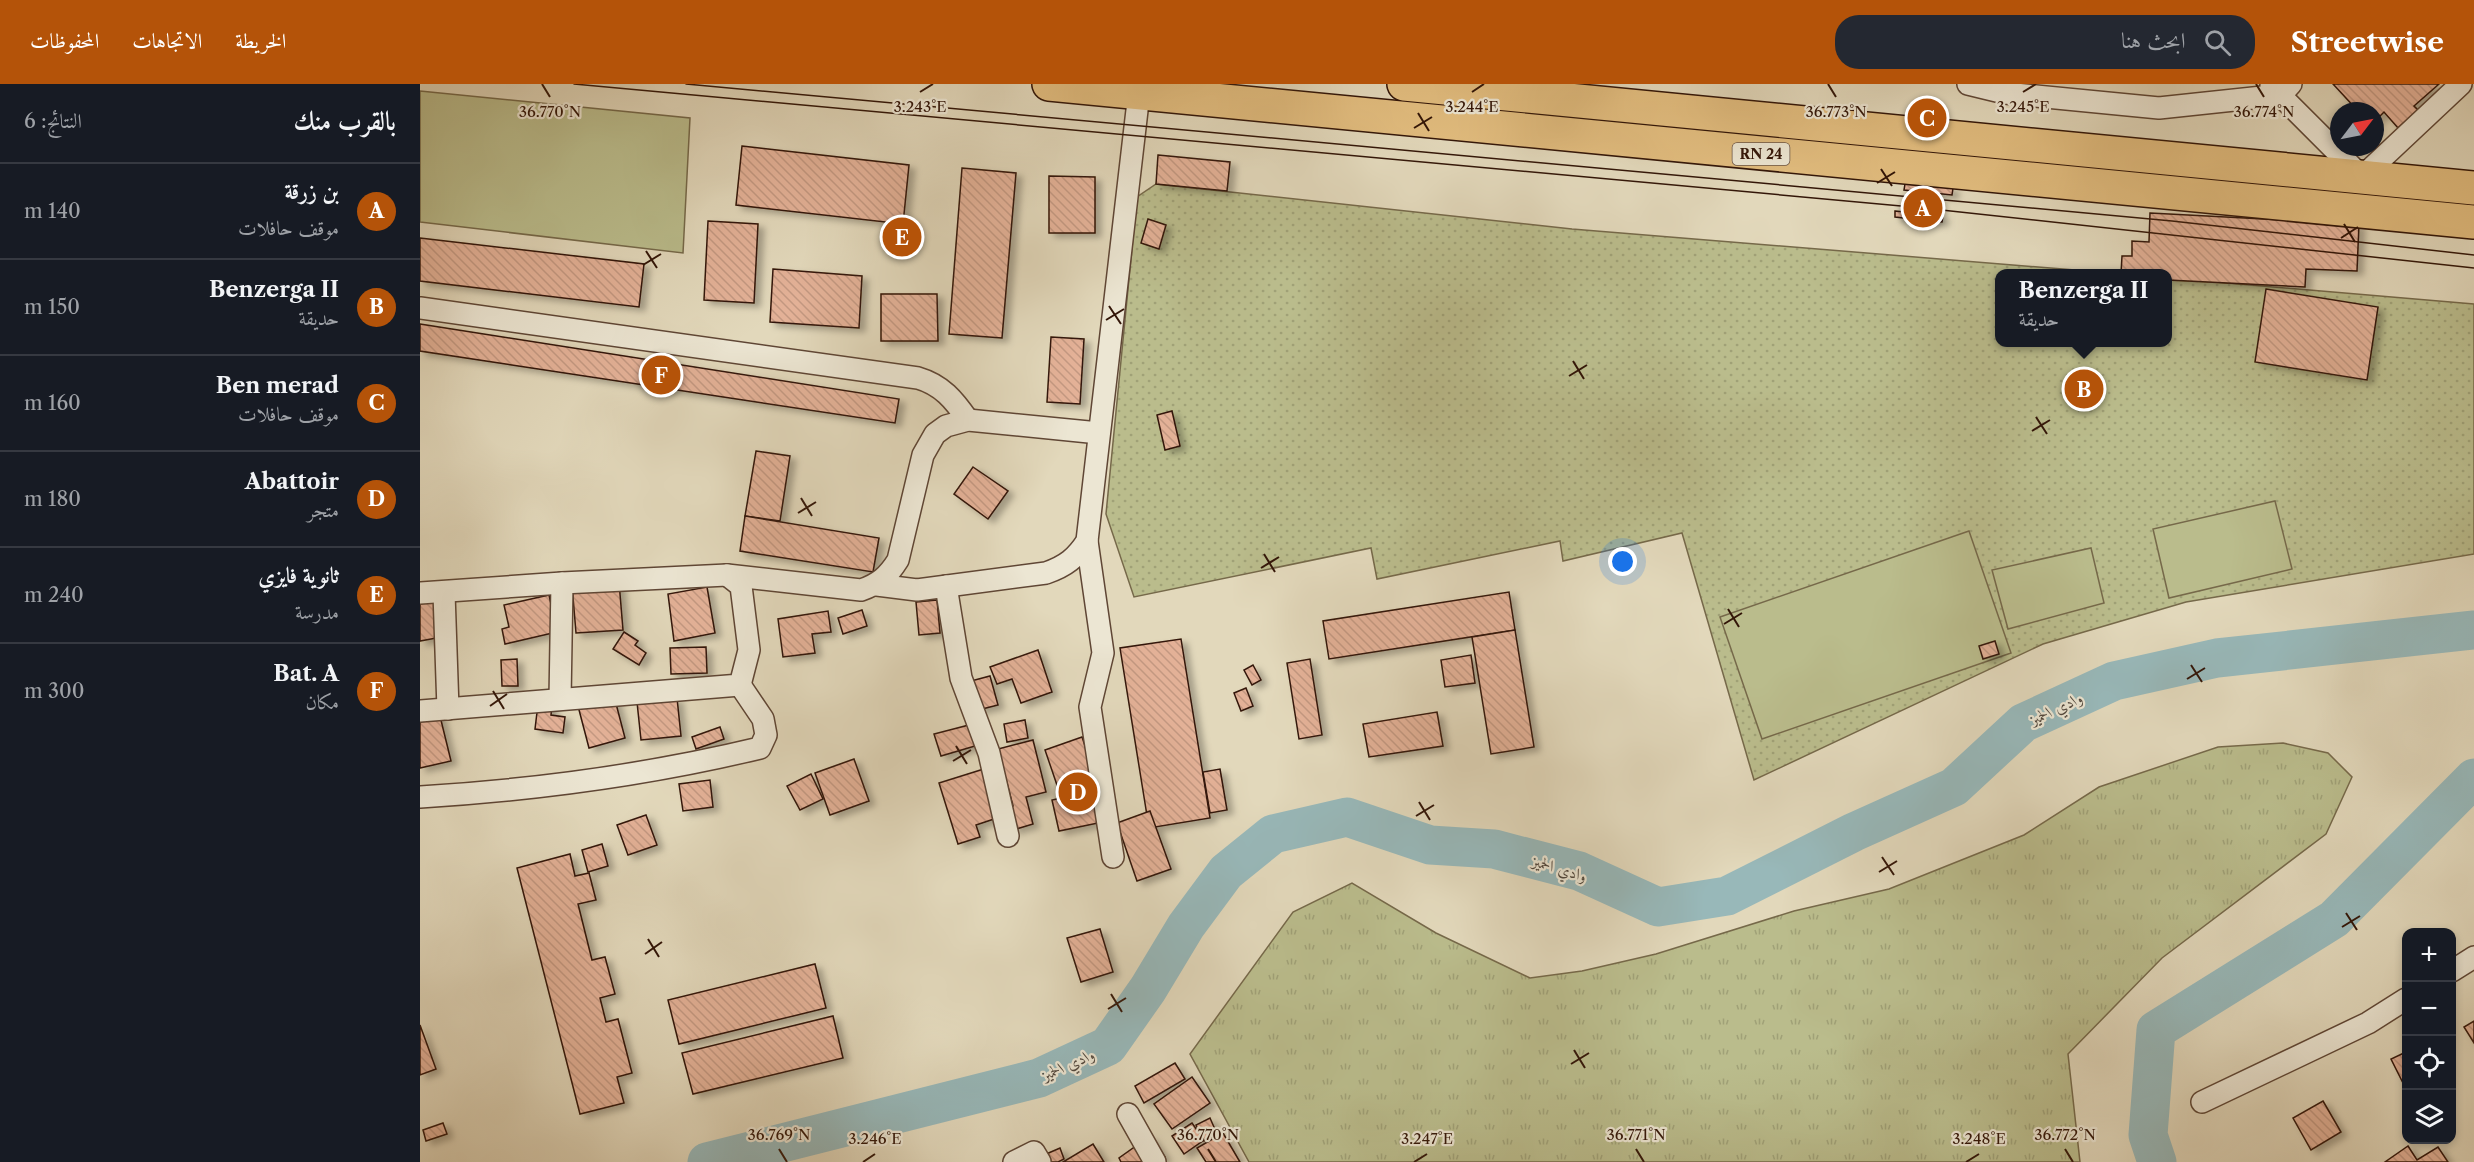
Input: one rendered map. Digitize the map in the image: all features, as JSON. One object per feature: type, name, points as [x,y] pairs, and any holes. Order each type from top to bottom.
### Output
[{"type":"main road","name":"RN 24","points":[[1049,84],[2474,222]]},
{"type":"main road","name":"RN 24","points":[[1404,84],[2474,188]]},
{"type":"street","points":[[1968,84],[2006,93],[2159,108],[2280,88],[2362,177],[2461,84]]},
{"type":"street","points":[[1113,857],[1090,707],[1103,653],[1087,541],[1139,93]]},
{"type":"street","points":[[420,308],[918,378],[931,382],[945,391],[968,420]]},
{"type":"street","points":[[877,585],[890,573],[898,560],[926,446],[946,426],[968,420],[1100,433]]},
{"type":"street","points":[[420,593],[727,575],[861,590],[877,585],[916,590],[1046,573],[1064,567],[1078,554],[1087,541]]},
{"type":"street","points":[[420,797],[477,794],[586,781],[760,748],[766,735],[763,719],[741,685],[749,650],[741,586],[727,575]]},
{"type":"street","points":[[560,699],[561,583]]},
{"type":"street","points":[[946,586],[962,678],[989,753],[1008,836]]},
{"type":"street","points":[[444,592],[448,709]]},
{"type":"street","points":[[420,711],[741,685]]},
{"type":"street","points":[[2456,968],[2474,957]]},
{"type":"street","points":[[2202,1102],[2368,1023],[2402,1002]]},
{"type":"street","points":[[1128,1114],[1155,1162]]},
{"type":"street","points":[[1014,1162],[1034,1152],[1040,1162]]},
{"type":"green space","points":[[420,91],[690,118],[683,253],[420,222]]},
{"type":"green space","points":[[1156,184],[1572,229],[2063,269],[1995,269],[1995,347],[2172,347],[2172,278],[2474,304],[2474,554],[2186,602],[2043,644],[1754,780],[1682,533],[1563,561],[1560,541],[1377,579],[1371,548],[1134,597],[1106,514],[1137,197]]},
{"type":"green space","points":[[2275,501],[2292,569],[2169,598],[2153,529]]},
{"type":"green space","points":[[1969,531],[2011,653],[1762,739],[1720,617]]},
{"type":"green space","points":[[2091,548],[2104,603],[2008,629],[1992,570]]},
{"type":"green space","points":[[2283,743],[2328,753],[2352,777],[2326,834],[2162,958],[2068,1054],[2080,1162],[1249,1162],[1190,1054],[1293,912],[1352,883],[1436,933],[1530,978],[1582,971],[1656,954],[1794,911],[1889,889],[2024,835],[2099,787],[2218,747]]},
{"type":"building","points":[[2333,84],[2439,84],[2414,106],[2418,110],[2398,128],[2384,112],[2384,102],[2350,102]]},
{"type":"building","points":[[742,146],[909,165],[903,224],[736,205]]},
{"type":"building","points":[[1158,155],[1230,162],[1227,191],[1156,184]]},
{"type":"building","points":[[962,168],[1016,173],[1002,338],[949,334]]},
{"type":"building","points":[[1049,176],[1095,177],[1095,233],[1049,233]]},
{"type":"building","points":[[1905,184],[1953,188],[1952,195],[1904,190]]},
{"type":"building","points":[[1895,211],[1943,216],[1942,222],[1895,217]]},
{"type":"building","points":[[2150,213],[2359,224],[2357,271],[2306,269],[2305,287],[2172,280],[2172,269],[2121,269],[2122,256],[2132,256],[2132,241],[2149,242]]},
{"type":"building","points":[[1148,219],[1166,225],[1159,249],[1141,243]]},
{"type":"building","points":[[708,221],[758,224],[754,303],[704,300]]},
{"type":"building","points":[[420,238],[644,264],[639,307],[420,281]]},
{"type":"building","points":[[773,269],[862,276],[859,328],[770,322]]},
{"type":"building","points":[[2266,289],[2378,307],[2367,380],[2255,362]]},
{"type":"building","points":[[881,294],[937,294],[938,341],[881,341]]},
{"type":"building","points":[[420,324],[899,399],[895,423],[420,351]]},
{"type":"building","points":[[1051,337],[1084,339],[1080,404],[1047,402]]},
{"type":"building","points":[[1172,411],[1180,446],[1165,450],[1157,415]]},
{"type":"building","points":[[756,451],[790,456],[780,521],[745,516]]},
{"type":"building","points":[[973,467],[1008,491],[988,519],[954,494]]},
{"type":"building","points":[[745,516],[879,538],[873,572],[740,551]]},
{"type":"building","points":[[619,582],[623,630],[576,633],[572,585]]},
{"type":"building","points":[[707,587],[715,633],[674,641],[668,594]]},
{"type":"building","points":[[1509,592],[1515,630],[1329,659],[1323,621]]},
{"type":"building","points":[[549,595],[557,632],[505,644],[502,629],[509,627],[504,605]]},
{"type":"building","points":[[435,599],[442,637],[420,641],[420,601]]},
{"type":"building","points":[[937,600],[940,633],[919,635],[916,602]]},
{"type":"building","points":[[862,610],[867,626],[843,634],[838,618]]},
{"type":"building","points":[[828,611],[831,632],[812,634],[815,653],[783,657],[778,619]]},
{"type":"building","points":[[1515,630],[1534,747],[1491,754],[1472,637]]},
{"type":"building","points":[[624,632],[638,641],[635,645],[646,653],[639,665],[613,649]]},
{"type":"building","points":[[1181,639],[1210,818],[1149,828],[1120,648]]},
{"type":"building","points":[[1995,641],[1999,654],[1983,659],[1979,646]]},
{"type":"building","points":[[706,647],[707,673],[671,674],[670,648]]},
{"type":"building","points":[[1038,650],[1052,692],[1021,703],[1012,679],[997,684],[990,667]]},
{"type":"building","points":[[1471,655],[1475,683],[1445,687],[1441,660]]},
{"type":"building","points":[[517,659],[518,686],[502,686],[501,660]]},
{"type":"building","points":[[1310,659],[1322,735],[1299,739],[1287,663]]},
{"type":"building","points":[[1253,665],[1261,680],[1252,685],[1244,670]]},
{"type":"building","points":[[990,676],[998,705],[978,710],[971,681]]},
{"type":"building","points":[[1246,688],[1253,706],[1241,711],[1234,693]]},
{"type":"building","points":[[614,696],[625,738],[589,748],[578,706]]},
{"type":"building","points":[[677,698],[681,736],[641,740],[637,702]]},
{"type":"building","points":[[538,704],[552,705],[551,715],[565,717],[563,733],[535,729]]},
{"type":"building","points":[[439,712],[451,761],[420,768],[420,717]]},
{"type":"building","points":[[1437,712],[1443,746],[1369,757],[1363,724]]},
{"type":"building","points":[[1025,720],[1028,738],[1007,742],[1004,724]]},
{"type":"building","points":[[969,725],[975,746],[941,756],[934,734]]},
{"type":"building","points":[[720,727],[724,739],[696,749],[692,737]]},
{"type":"building","points":[[1082,737],[1095,775],[1058,788],[1045,750]]},
{"type":"building","points":[[1033,740],[1046,792],[1026,797],[1033,824],[1013,830],[1007,807],[1013,806],[998,749]]},
{"type":"building","points":[[854,759],[869,801],[830,815],[815,773]]},
{"type":"building","points":[[987,768],[1003,816],[976,825],[980,837],[958,844],[939,783]]},
{"type":"building","points":[[1220,769],[1227,810],[1210,813],[1203,772]]},
{"type":"building","points":[[811,774],[823,799],[800,810],[787,786]]},
{"type":"building","points":[[710,780],[713,807],[683,811],[679,784]]},
{"type":"building","points":[[1096,790],[1103,822],[1059,831],[1052,800]]},
{"type":"building","points":[[1150,811],[1171,869],[1137,881],[1117,823]]},
{"type":"building","points":[[646,815],[657,845],[628,855],[617,825]]},
{"type":"building","points":[[602,844],[608,866],[588,872],[582,850]]},
{"type":"building","points":[[570,854],[575,876],[589,873],[596,900],[578,904],[592,960],[605,957],[615,994],[600,998],[606,1022],[618,1019],[632,1073],[617,1077],[624,1103],[580,1114],[517,868]]},
{"type":"building","points":[[1100,929],[1113,972],[1081,982],[1067,938]]},
{"type":"building","points":[[815,964],[826,1008],[679,1044],[668,1000]]},
{"type":"building","points":[[833,1016],[843,1058],[693,1094],[682,1053]]},
{"type":"building","points":[[2474,1021],[2474,1043],[2464,1027]]},
{"type":"building","points":[[420,1025],[436,1069],[420,1075]]},
{"type":"building","points":[[2402,1054],[2402,1081],[2391,1059]]},
{"type":"building","points":[[1175,1063],[1185,1079],[1144,1103],[1135,1086]]},
{"type":"building","points":[[1192,1077],[1210,1103],[1172,1129],[1154,1104]]},
{"type":"building","points":[[2323,1101],[2341,1132],[2311,1150],[2293,1118]]},
{"type":"building","points":[[1210,1118],[1217,1134],[1204,1141],[1196,1125]]},
{"type":"building","points":[[443,1123],[447,1134],[426,1141],[423,1130]]},
{"type":"building","points":[[1192,1123],[1204,1140],[1184,1154],[1172,1136]]},
{"type":"building","points":[[1223,1133],[1240,1162],[1206,1162],[1197,1148]]},
{"type":"building","points":[[1150,1136],[1165,1157],[1158,1162],[1121,1162],[1119,1158]]},
{"type":"building","points":[[1093,1144],[1104,1162],[1063,1162]]},
{"type":"building","points":[[2408,1146],[2417,1160],[2438,1147],[2448,1162],[2385,1162]]},
{"type":"building","points":[[1060,1148],[1064,1159],[1058,1162],[1047,1162],[1044,1155]]},
{"type":"waterway","name":"وادي الحميز","points":[[707,1162],[1039,1078],[1108,1046],[1148,989],[1186,926],[1226,872],[1273,834],[1347,817],[1430,845],[1494,849],[1579,871],[1658,907],[1727,896],[1854,832],[1954,787],[2023,723],[2114,681],[2217,658],[2474,630]]},
{"type":"waterway","name":"وادي الحميز","points":[[2157,1162],[2148,1135],[2156,1030],[2334,919],[2474,778]]},
{"type":"tram line","points":[[574,84],[1923,208],[2474,268]]},
{"type":"tram line","points":[[686,84],[2172,221],[2474,255]]},
{"type":"place","name":"Ben merad","points":[[1927,118]]},
{"type":"place","name":"بن زرقة","points":[[1923,208]]},
{"type":"place","name":"ثانوية فايزي","points":[[902,237]]},
{"type":"place","name":"Bat. A","points":[[661,375]]},
{"type":"place","name":"Benzerga II","points":[[2084,389]]},
{"type":"place","name":"Abattoir","points":[[1078,792]]}]
